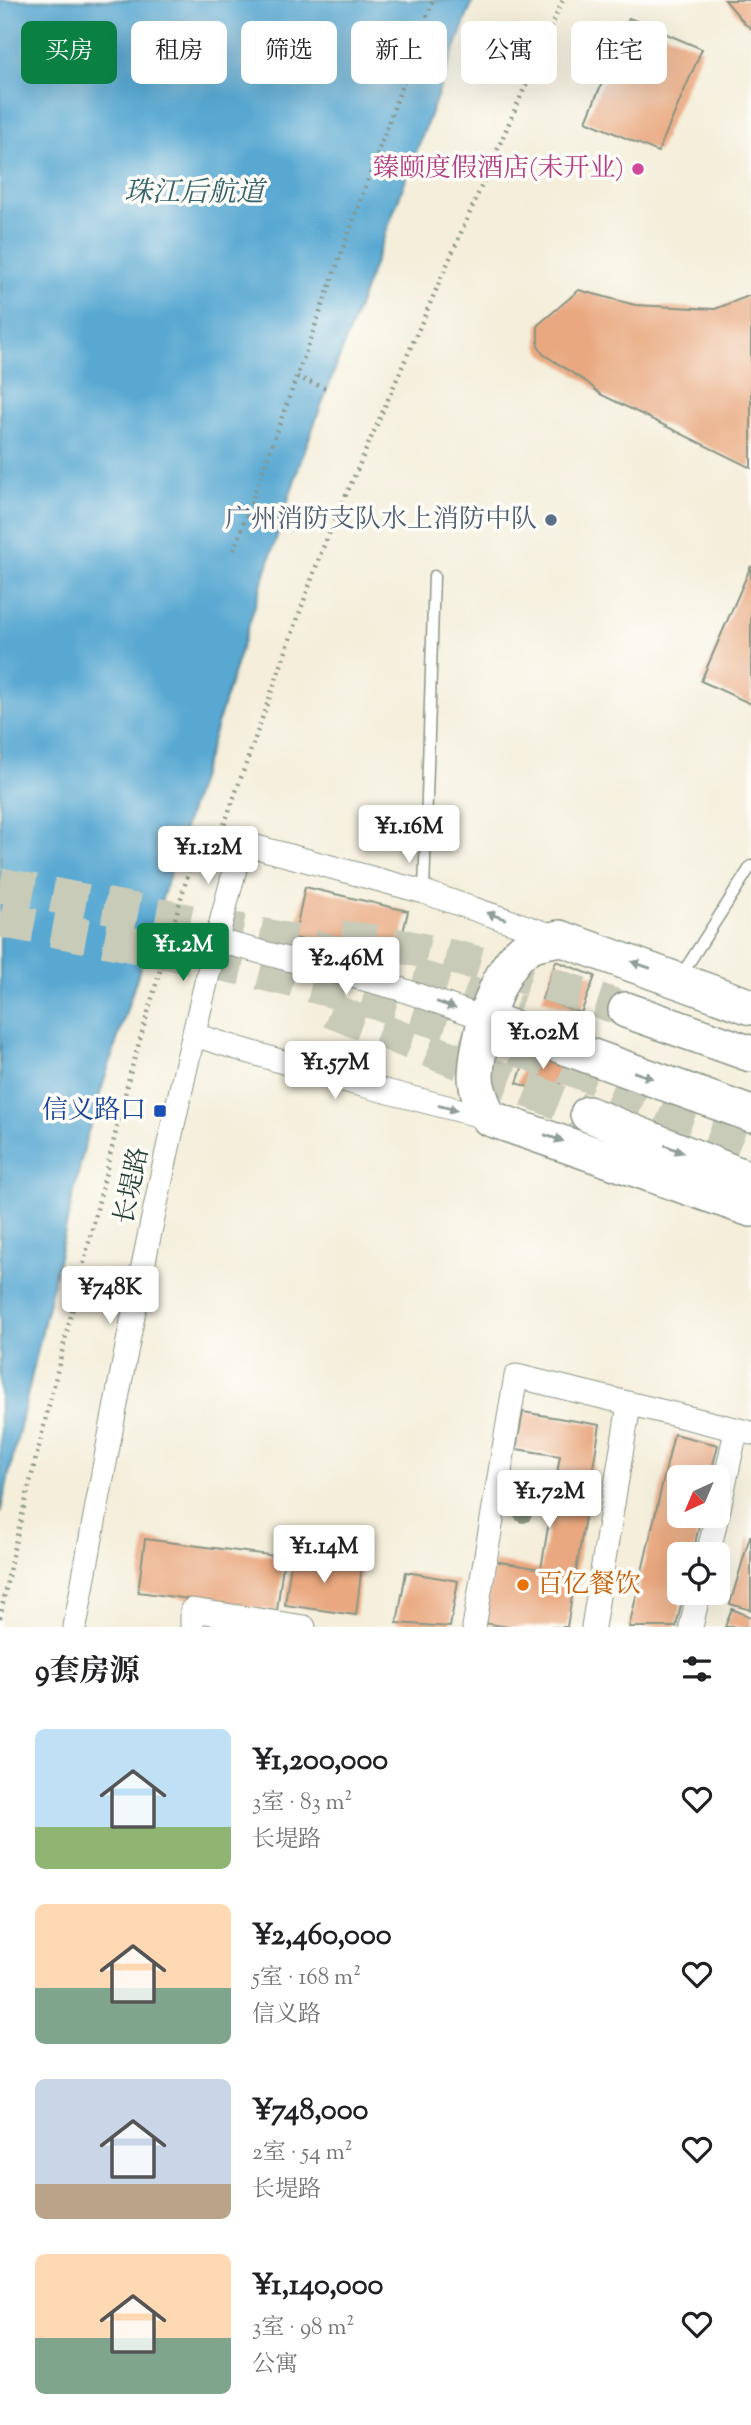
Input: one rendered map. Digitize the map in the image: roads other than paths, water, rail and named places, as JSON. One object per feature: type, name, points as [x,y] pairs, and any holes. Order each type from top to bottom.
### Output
[{"type":"main road","points":[[751,1007],[560,938],[533,944],[516,957],[499,982],[487,1019],[476,1078],[489,1118],[751,1209]]},
{"type":"main road","points":[[626,1010],[751,1054]]},
{"type":"main road","points":[[487,1019],[751,1114]]},
{"type":"main road","points":[[588,1114],[751,1180]]},
{"type":"street","name":"长堤路","points":[[75,1627],[160,1191],[215,940],[231,838],[424,892]]},
{"type":"street","points":[[424,892],[560,938]]},
{"type":"street","points":[[215,940],[397,988],[487,1019]]},
{"type":"street","points":[[194,1035],[339,1079],[489,1118]]},
{"type":"street","points":[[474,1627],[516,1376],[744,1432],[730,1475]]},
{"type":"street","points":[[593,1627],[629,1405]]},
{"type":"street","points":[[691,1627],[696,1605]]},
{"type":"street","points":[[192,1627],[192,1609],[304,1627]]},
{"type":"lane","points":[[424,892],[434,576]]},
{"type":"lane","points":[[679,979],[751,866]]},
{"type":"water","name":"珠江后航道","points":[[0,0],[473,0],[465,21],[461,21],[461,32],[447,69],[447,21],[351,21],[351,84],[442,84],[302,457],[87,1135],[0,1514]]},
{"type":"tunnel","points":[[0,885],[296,942],[448,986],[519,1012]]},
{"type":"tunnel","points":[[0,920],[195,958],[388,1006],[480,1035],[572,1069],[751,1142]]},
{"type":"tunnel","points":[[341,938],[450,956],[556,986],[626,1010]]},
{"type":"tunnel","points":[[330,1010],[588,1114]]},
{"type":"place","name":"臻颐度假酒店(未开业)","points":[[638,169]]},
{"type":"place","name":"广州消防支队水上消防中队","points":[[551,520]]},
{"type":"place","name":"信义路口","points":[[160,1111]]},
{"type":"place","name":"百亿餐饮","points":[[523,1585]]}]
